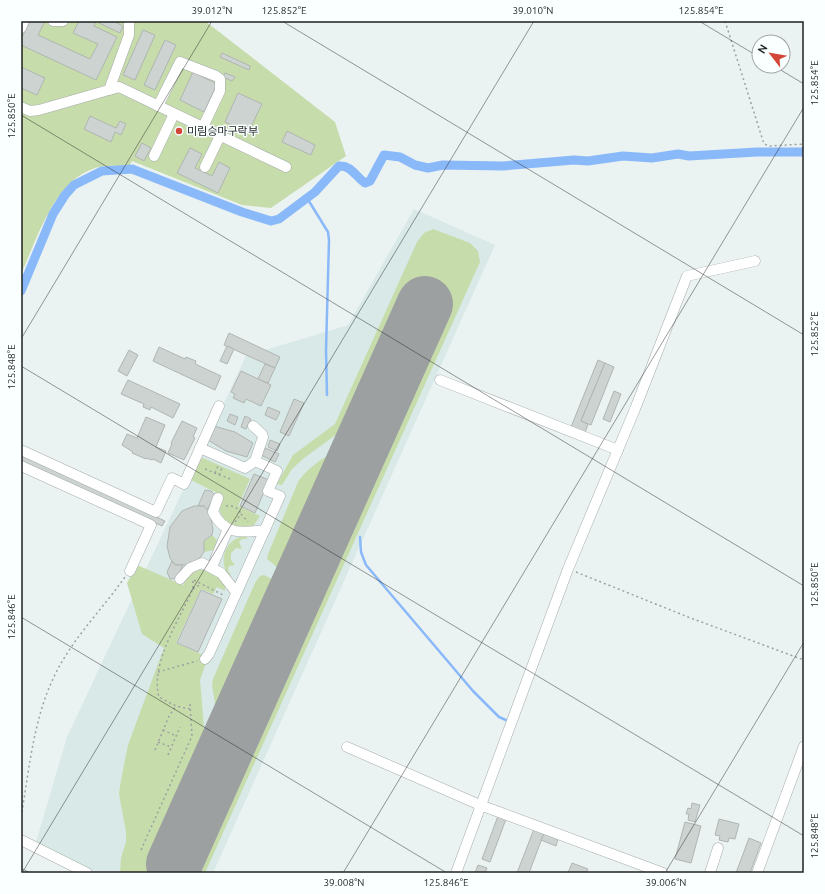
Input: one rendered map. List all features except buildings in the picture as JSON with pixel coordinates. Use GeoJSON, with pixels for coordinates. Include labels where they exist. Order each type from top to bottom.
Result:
{"type":"FeatureCollection","features":[{"type":"Feature","properties":{"kind":"street"},"geometry":{"type":"LineString","coordinates":[[21,28],[24,21]]}},
{"type":"Feature","properties":{"kind":"street"},"geometry":{"type":"LineString","coordinates":[[53,21],[62,21]]}},
{"type":"Feature","properties":{"kind":"street"},"geometry":{"type":"LineString","coordinates":[[109,90],[129,35],[129,21]]}},
{"type":"Feature","properties":{"kind":"street"},"geometry":{"type":"LineString","coordinates":[[158,106],[180,62],[216,76],[220,79],[220,91],[203,127]]}},
{"type":"Feature","properties":{"kind":"street"},"geometry":{"type":"LineString","coordinates":[[21,107],[30,111],[39,110],[119,87],[286,167]]}},
{"type":"Feature","properties":{"kind":"street"},"geometry":{"type":"LineString","coordinates":[[154,156],[174,114]]}},
{"type":"Feature","properties":{"kind":"street"},"geometry":{"type":"LineString","coordinates":[[205,167],[220,136]]}},
{"type":"Feature","properties":{"kind":"street"},"geometry":{"type":"LineString","coordinates":[[456,873],[568,569],[618,450],[687,276],[755,261]]}},
{"type":"Feature","properties":{"kind":"street"},"geometry":{"type":"LineString","coordinates":[[440,380],[618,450]]}},
{"type":"Feature","properties":{"kind":"street"},"geometry":{"type":"LineString","coordinates":[[21,450],[156,512],[172,478],[184,484],[219,406]]}},
{"type":"Feature","properties":{"kind":"street"},"geometry":{"type":"LineString","coordinates":[[200,448],[245,468],[255,462],[263,437],[262,434],[253,426]]}},
{"type":"Feature","properties":{"kind":"street"},"geometry":{"type":"LineString","coordinates":[[205,659],[209,654],[280,496],[268,491],[277,471],[255,462]]}},
{"type":"Feature","properties":{"kind":"street"},"geometry":{"type":"LineString","coordinates":[[21,466],[151,525],[130,571]]}},
{"type":"Feature","properties":{"kind":"street"},"geometry":{"type":"LineString","coordinates":[[218,498],[213,512],[218,521],[228,529],[247,532],[265,530]]}},
{"type":"Feature","properties":{"kind":"street"},"geometry":{"type":"LineString","coordinates":[[212,566],[228,529]]}},
{"type":"Feature","properties":{"kind":"street"},"geometry":{"type":"LineString","coordinates":[[180,579],[188,571],[202,563],[212,566],[221,573],[235,596]]}},
{"type":"Feature","properties":{"kind":"street"},"geometry":{"type":"LineString","coordinates":[[757,873],[804,746]]}},
{"type":"Feature","properties":{"kind":"street"},"geometry":{"type":"LineString","coordinates":[[347,747],[480,805],[663,873]]}},
{"type":"Feature","properties":{"kind":"street"},"geometry":{"type":"LineString","coordinates":[[21,840],[88,873]]}},
{"type":"Feature","properties":{"kind":"street"},"geometry":{"type":"LineString","coordinates":[[710,873],[718,848]]}},
{"type":"Feature","properties":{"kind":"path"},"geometry":{"type":"LineString","coordinates":[[725,21],[764,144],[770,146],[804,144]]}},
{"type":"Feature","properties":{"kind":"path"},"geometry":{"type":"LineString","coordinates":[[205,469],[230,479]]}},
{"type":"Feature","properties":{"kind":"path"},"geometry":{"type":"LineString","coordinates":[[213,512],[227,505],[238,509],[241,514]]}},
{"type":"Feature","properties":{"kind":"path"},"geometry":{"type":"LineString","coordinates":[[568,569],[688,617],[804,660]]}},
{"type":"Feature","properties":{"kind":"path"},"geometry":{"type":"LineString","coordinates":[[21,818],[42,707],[53,678],[69,651],[130,571]]}},
{"type":"Feature","properties":{"kind":"path"},"geometry":{"type":"LineString","coordinates":[[188,571],[194,580],[235,596]]}},
{"type":"Feature","properties":{"kind":"path"},"geometry":{"type":"LineString","coordinates":[[190,709],[176,706],[159,697],[157,691],[158,672],[167,644],[193,589],[194,580]]}},
{"type":"Feature","properties":{"kind":"path"},"geometry":{"type":"LineString","coordinates":[[193,589],[202,584]]}},
{"type":"Feature","properties":{"kind":"path"},"geometry":{"type":"LineString","coordinates":[[158,672],[205,659]]}},
{"type":"Feature","properties":{"kind":"path"},"geometry":{"type":"LineString","coordinates":[[141,850],[192,736],[190,704]]}},
{"type":"Feature","properties":{"kind":"path"},"geometry":{"type":"LineString","coordinates":[[155,750],[163,730],[176,706]]}},
{"type":"Feature","properties":{"kind":"path"},"geometry":{"type":"LineString","coordinates":[[168,755],[180,727]]}},
{"type":"Feature","properties":{"kind":"path"},"geometry":{"type":"LineString","coordinates":[[163,730],[176,736]]}},
{"type":"Feature","properties":{"kind":"path"},"geometry":{"type":"LineString","coordinates":[[158,742],[171,747]]}},
{"type":"Feature","properties":{"kind":"shaded area"},"geometry":{"type":"Polygon","coordinates":[[[414,209],[495,245],[213,873],[97,873],[36,842],[67,737],[246,356],[348,325],[414,209]]]}},
{"type":"Feature","properties":{"kind":"green space","name":"미림승마구락부"},"geometry":{"type":"Polygon","coordinates":[[[21,21],[205,21],[335,122],[346,156],[271,208],[242,205],[132,161],[129,166],[108,166],[95,168],[81,175],[68,185],[58,198],[41,229],[21,274],[21,21]]]}},
{"type":"Feature","properties":{"kind":"green space"},"geometry":{"type":"Polygon","coordinates":[[[433,229],[470,243],[478,251],[480,262],[205,873],[120,873],[121,858],[126,842],[126,832],[119,794],[121,780],[128,745],[164,648],[142,634],[127,583],[137,565],[183,585],[193,573],[198,570],[208,571],[225,583],[225,591],[217,587],[213,594],[201,589],[176,643],[208,657],[200,680],[207,763],[160,861],[183,872],[440,306],[415,295],[359,418],[304,458],[292,469],[282,485],[277,484],[293,455],[335,424],[417,242],[424,233],[433,229]]]}},
{"type":"Feature","properties":{"kind":"green space"},"geometry":{"type":"Polygon","coordinates":[[[338,452],[342,459],[293,566],[288,570],[277,567],[267,559],[268,554],[298,482],[305,473],[316,464],[327,456],[338,452]]]}},
{"type":"Feature","properties":{"kind":"green space"},"geometry":{"type":"Polygon","coordinates":[[[203,458],[250,479],[238,506],[260,516],[252,528],[235,527],[228,523],[218,508],[223,496],[191,480],[199,459],[203,458]]]}},
{"type":"Feature","properties":{"kind":"green space"},"geometry":{"type":"Polygon","coordinates":[[[212,535],[217,540],[214,550],[204,552],[204,541],[212,535]]]}},
{"type":"Feature","properties":{"kind":"green space"},"geometry":{"type":"Polygon","coordinates":[[[247,535],[247,539],[242,539],[239,542],[242,549],[236,548],[231,553],[231,560],[235,565],[229,566],[228,571],[231,575],[229,576],[225,569],[224,563],[226,550],[234,540],[247,535]]]}},
{"type":"Feature","properties":{"kind":"green space"},"geometry":{"type":"Polygon","coordinates":[[[264,575],[282,584],[283,590],[225,720],[223,722],[218,721],[212,685],[213,679],[255,583],[260,576],[264,575]]]}},
{"type":"Feature","properties":{"kind":"waterway"},"geometry":{"type":"LineString","coordinates":[[21,291],[53,214],[65,195],[74,185],[102,171],[132,169],[242,212],[271,221],[279,219],[315,192],[339,166],[347,167],[365,183],[370,181],[384,155],[400,157],[415,165],[428,168],[443,165],[503,166],[574,160],[588,161],[623,156],[652,158],[678,154],[689,156],[757,152],[804,152]]}},
{"type":"Feature","properties":{"kind":"waterway"},"geometry":{"type":"LineString","coordinates":[[307,198],[328,232],[329,240],[326,350],[327,395]]}},
{"type":"Feature","properties":{"kind":"waterway"},"geometry":{"type":"LineString","coordinates":[[360,537],[361,552],[366,565],[473,691],[499,717],[508,721]]}},
{"type":"Feature","properties":{"kind":"runway"},"geometry":{"type":"LineString","coordinates":[[174,864],[425,304]]}},
{"type":"Feature","properties":{"kind":"place","name":"미림승마구락부"},"geometry":{"type":"Point","coordinates":[179,131]}}]}
